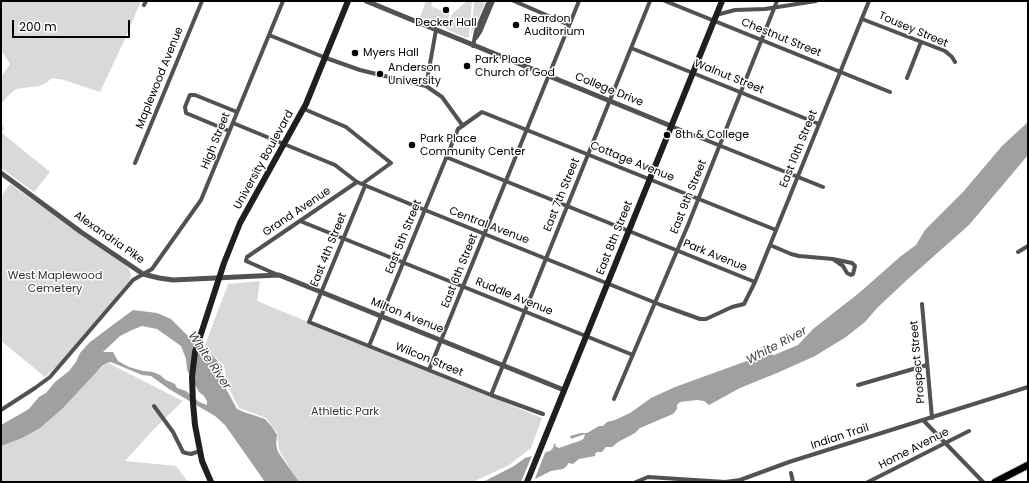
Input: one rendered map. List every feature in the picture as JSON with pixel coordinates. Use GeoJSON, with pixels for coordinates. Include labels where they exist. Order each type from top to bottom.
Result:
{"type":"FeatureCollection","features":[{"type":"Feature","properties":{"kind":"main road","name":"University Boulevard"},"geometry":{"type":"LineString","coordinates":[[211,482],[203,465],[192,403],[192,377],[195,352],[219,277],[240,223],[304,109],[348,1]]}},
{"type":"Feature","properties":{"kind":"main road","name":"East 8th Street"},"geometry":{"type":"LineString","coordinates":[[527,482],[722,1]]}},
{"type":"Feature","properties":{"kind":"main road"},"geometry":{"type":"LineString","coordinates":[[995,482],[1028,465]]}},
{"type":"Feature","properties":{"kind":"street","name":"Maplewood Avenue"},"geometry":{"type":"LineString","coordinates":[[135,163],[202,1]]}},
{"type":"Feature","properties":{"kind":"street","name":"High Street"},"geometry":{"type":"LineString","coordinates":[[1,410],[50,377],[133,280],[152,269],[201,200],[283,1]]}},
{"type":"Feature","properties":{"kind":"street","name":"College Drive"},"geometry":{"type":"LineString","coordinates":[[366,1],[823,188]]}},
{"type":"Feature","properties":{"kind":"street"},"geometry":{"type":"LineString","coordinates":[[476,39],[476,31],[489,1]]}},
{"type":"Feature","properties":{"kind":"street"},"geometry":{"type":"LineString","coordinates":[[473,46],[493,1]]}},
{"type":"Feature","properties":{"kind":"street"},"geometry":{"type":"LineString","coordinates":[[514,1],[569,25]]}},
{"type":"Feature","properties":{"kind":"street","name":"East 6th Street"},"geometry":{"type":"LineString","coordinates":[[429,370],[579,1]]}},
{"type":"Feature","properties":{"kind":"street","name":"East 7th Street"},"geometry":{"type":"LineString","coordinates":[[491,395],[650,1]]}},
{"type":"Feature","properties":{"kind":"street","name":"Chestnut Street"},"geometry":{"type":"LineString","coordinates":[[666,1],[715,18],[762,40],[890,92]]}},
{"type":"Feature","properties":{"kind":"street","name":"East 9th Street"},"geometry":{"type":"LineString","coordinates":[[614,399],[677,250],[777,1]]}},
{"type":"Feature","properties":{"kind":"street"},"geometry":{"type":"LineString","coordinates":[[715,18],[735,10],[774,8],[816,1]]}},
{"type":"Feature","properties":{"kind":"street","name":"East 10th Street"},"geometry":{"type":"LineString","coordinates":[[744,304],[755,282],[869,1]]}},
{"type":"Feature","properties":{"kind":"street","name":"Tousey Street"},"geometry":{"type":"LineString","coordinates":[[862,20],[945,51],[955,62]]}},
{"type":"Feature","properties":{"kind":"street"},"geometry":{"type":"LineString","coordinates":[[426,86],[436,30]]}},
{"type":"Feature","properties":{"kind":"street"},"geometry":{"type":"LineString","coordinates":[[269,35],[360,70],[426,86],[442,97],[463,126]]}},
{"type":"Feature","properties":{"kind":"street"},"geometry":{"type":"LineString","coordinates":[[907,78],[921,42]]}},
{"type":"Feature","properties":{"kind":"street","name":"Walnut Street"},"geometry":{"type":"LineString","coordinates":[[631,48],[819,124]]}},
{"type":"Feature","properties":{"kind":"street"},"geometry":{"type":"LineString","coordinates":[[230,131],[186,113],[185,107],[190,95],[195,95],[237,112]]}},
{"type":"Feature","properties":{"kind":"street","name":"Grand Avenue"},"geometry":{"type":"LineString","coordinates":[[247,257],[391,163],[346,127],[304,109]]}},
{"type":"Feature","properties":{"kind":"street","name":"Cottage Avenue"},"geometry":{"type":"LineString","coordinates":[[482,112],[776,230]]}},
{"type":"Feature","properties":{"kind":"street","name":"East 5th Street"},"geometry":{"type":"LineString","coordinates":[[369,346],[455,136],[458,130],[482,112]]}},
{"type":"Feature","properties":{"kind":"street","name":"Central Avenue"},"geometry":{"type":"LineString","coordinates":[[233,123],[335,165],[361,184],[655,302],[704,320],[732,307],[744,304]]}},
{"type":"Feature","properties":{"kind":"street","name":"Park Avenue"},"geometry":{"type":"LineString","coordinates":[[446,157],[755,282]]}},
{"type":"Feature","properties":{"kind":"street","name":"Alexandria Pike"},"geometry":{"type":"LineString","coordinates":[[1,173],[81,232],[143,274],[173,280],[279,275]]}},
{"type":"Feature","properties":{"kind":"street","name":"East 4th Street"},"geometry":{"type":"LineString","coordinates":[[309,322],[343,238],[361,184]]}},
{"type":"Feature","properties":{"kind":"street","name":"Ruddle Avenue"},"geometry":{"type":"LineString","coordinates":[[300,221],[633,355]]}},
{"type":"Feature","properties":{"kind":"street"},"geometry":{"type":"LineString","coordinates":[[770,245],[798,256],[833,258],[852,263],[855,266],[853,274],[851,275],[847,273],[843,266],[833,258]]}},
{"type":"Feature","properties":{"kind":"street"},"geometry":{"type":"LineString","coordinates":[[1018,252],[1028,246]]}},
{"type":"Feature","properties":{"kind":"street","name":"Milton Avenue"},"geometry":{"type":"LineString","coordinates":[[247,257],[246,261],[279,275],[564,390]]}},
{"type":"Feature","properties":{"kind":"street","name":"Prospect Street"},"geometry":{"type":"LineString","coordinates":[[922,304],[932,418]]}},
{"type":"Feature","properties":{"kind":"street","name":"Wilcon Street"},"geometry":{"type":"LineString","coordinates":[[309,322],[491,395],[543,414]]}},
{"type":"Feature","properties":{"kind":"street"},"geometry":{"type":"LineString","coordinates":[[858,385],[927,365]]}},
{"type":"Feature","properties":{"kind":"street","name":"Indian Trail"},"geometry":{"type":"LineString","coordinates":[[636,482],[648,478],[733,482],[754,476],[789,462],[924,421],[1028,387]]}},
{"type":"Feature","properties":{"kind":"street"},"geometry":{"type":"LineString","coordinates":[[154,406],[173,432],[183,452],[191,454],[200,451]]}},
{"type":"Feature","properties":{"kind":"street"},"geometry":{"type":"LineString","coordinates":[[924,421],[983,482]]}},
{"type":"Feature","properties":{"kind":"street","name":"Home Avenue"},"geometry":{"type":"LineString","coordinates":[[868,482],[968,431]]}},
{"type":"Feature","properties":{"kind":"street"},"geometry":{"type":"LineString","coordinates":[[791,473],[793,482]]}},
{"type":"Feature","properties":{"kind":"street"},"geometry":{"type":"LineString","coordinates":[[754,476],[754,482]]}},
{"type":"Feature","properties":{"kind":"green space"},"geometry":{"type":"Polygon","coordinates":[[[1,1],[141,1],[100,92],[64,80],[52,78],[39,86],[16,89],[1,104],[1,77],[10,64],[1,50],[1,1]]]}},
{"type":"Feature","properties":{"kind":"green space"},"geometry":{"type":"Polygon","coordinates":[[[426,1],[433,1],[431,6],[450,14],[444,28],[420,19],[426,1]]]}},
{"type":"Feature","properties":{"kind":"green space"},"geometry":{"type":"Polygon","coordinates":[[[467,1],[472,1],[469,37],[467,38],[446,29],[452,14],[467,1]]]}},
{"type":"Feature","properties":{"kind":"green space"},"geometry":{"type":"Polygon","coordinates":[[[474,2],[485,3],[471,35],[474,2]]]}},
{"type":"Feature","properties":{"kind":"green space"},"geometry":{"type":"Polygon","coordinates":[[[1,122],[4,128],[2,133],[50,172],[34,192],[1,168],[1,122]]]}},
{"type":"Feature","properties":{"kind":"green space","name":"West Maplewood Cemetery"},"geometry":{"type":"Polygon","coordinates":[[[10,184],[124,264],[129,269],[131,275],[130,280],[60,363],[45,377],[1,341],[1,196],[10,184]]]}},
{"type":"Feature","properties":{"kind":"green space","name":"Athletic Park"},"geometry":{"type":"Polygon","coordinates":[[[260,281],[257,301],[542,418],[531,448],[509,465],[473,482],[300,482],[296,479],[279,450],[277,433],[266,418],[239,408],[227,385],[224,365],[204,348],[228,284],[260,281]]]}},
{"type":"Feature","properties":{"kind":"green space"},"geometry":{"type":"Polygon","coordinates":[[[108,363],[183,401],[154,429],[125,461],[176,466],[188,482],[1,482],[1,439],[108,363]]]}},
{"type":"Feature","properties":{"kind":"water"},"geometry":{"type":"Polygon","coordinates":[[[1028,122],[1028,155],[969,225],[908,279],[877,308],[865,322],[846,337],[815,356],[740,388],[709,405],[704,401],[697,400],[680,402],[673,414],[640,428],[635,433],[612,447],[606,447],[602,452],[597,452],[595,456],[579,459],[573,464],[568,463],[563,469],[551,471],[529,482],[483,482],[514,466],[525,458],[550,451],[554,444],[556,444],[555,446],[559,448],[582,440],[585,434],[571,439],[570,436],[587,433],[599,426],[603,426],[607,422],[630,413],[651,398],[675,387],[766,354],[774,355],[798,345],[813,329],[916,245],[925,230],[963,192],[1002,146],[1028,122]]]}},
{"type":"Feature","properties":{"kind":"water","name":"White River"},"geometry":{"type":"Polygon","coordinates":[[[133,310],[157,313],[171,319],[189,337],[193,338],[213,356],[222,366],[225,387],[237,409],[265,419],[272,427],[277,435],[276,444],[278,452],[299,482],[265,482],[225,425],[215,416],[169,389],[151,376],[142,375],[111,362],[102,366],[63,408],[40,428],[22,438],[1,446],[1,425],[29,409],[39,397],[46,393],[55,382],[69,371],[76,362],[80,353],[90,342],[133,310]],[[142,326],[132,330],[120,336],[103,352],[113,352],[118,361],[129,367],[160,375],[166,380],[175,384],[177,388],[186,391],[199,402],[207,405],[207,401],[199,392],[187,370],[186,359],[181,346],[157,329],[142,326]]]}},
{"type":"Feature","properties":{"kind":"pier"},"geometry":{"type":"Polygon","coordinates":[[[547,448],[534,481],[521,482],[533,453],[547,448]]]}},
{"type":"Feature","properties":{"kind":"place","name":"Decker Hall"},"geometry":{"type":"Point","coordinates":[446,10]}},
{"type":"Feature","properties":{"kind":"place","name":"Reardon Auditorium"},"geometry":{"type":"Point","coordinates":[516,25]}},
{"type":"Feature","properties":{"kind":"place","name":"Myers Hall"},"geometry":{"type":"Point","coordinates":[355,53]}},
{"type":"Feature","properties":{"kind":"place","name":"Park Place Church of God"},"geometry":{"type":"Point","coordinates":[467,66]}},
{"type":"Feature","properties":{"kind":"place","name":"Anderson University"},"geometry":{"type":"Point","coordinates":[380,74]}},
{"type":"Feature","properties":{"kind":"place","name":"8th & College"},"geometry":{"type":"Point","coordinates":[667,135]}},
{"type":"Feature","properties":{"kind":"place","name":"Park Place Community Center"},"geometry":{"type":"Point","coordinates":[412,145]}}]}
